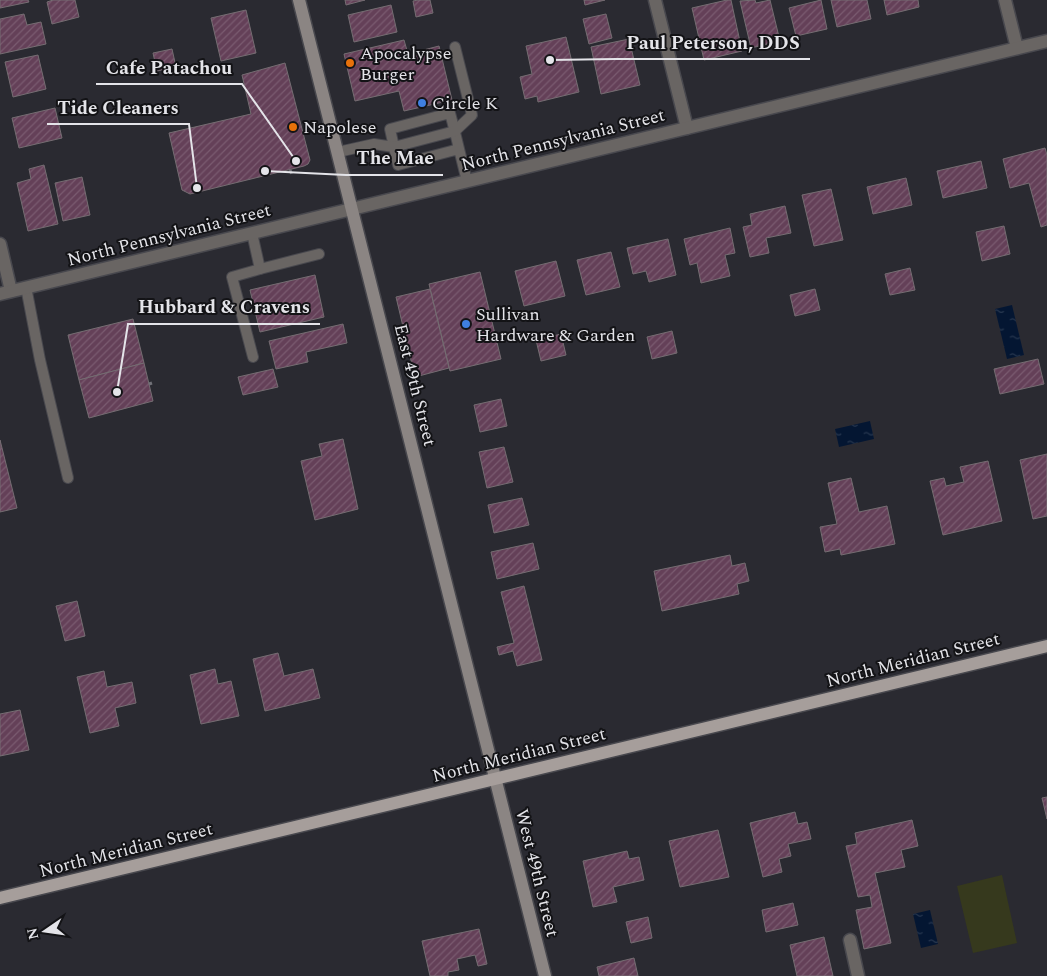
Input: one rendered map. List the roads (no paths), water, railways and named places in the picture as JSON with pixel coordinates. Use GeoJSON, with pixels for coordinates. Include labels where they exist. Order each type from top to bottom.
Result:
{"type":"FeatureCollection","features":[{"type":"Feature","properties":{"kind":"main road","name":"North Meridian Street"},"geometry":{"type":"LineString","coordinates":[[0,898],[1047,646]]}},
{"type":"Feature","properties":{"kind":"street","name":"East 49th Street"},"geometry":{"type":"LineString","coordinates":[[299,0],[496,779]]}},
{"type":"Feature","properties":{"kind":"street"},"geometry":{"type":"LineString","coordinates":[[656,0],[687,128]]}},
{"type":"Feature","properties":{"kind":"street"},"geometry":{"type":"LineString","coordinates":[[1005,0],[1017,48]]}},
{"type":"Feature","properties":{"kind":"street","name":"North Pennsylvania Street"},"geometry":{"type":"LineString","coordinates":[[6,292],[1047,41]]}},
{"type":"Feature","properties":{"kind":"street"},"geometry":{"type":"LineString","coordinates":[[0,244],[6,292]]}},
{"type":"Feature","properties":{"kind":"street","name":"West 49th Street"},"geometry":{"type":"LineString","coordinates":[[496,779],[545,976]]}},
{"type":"Feature","properties":{"kind":"street"},"geometry":{"type":"LineString","coordinates":[[850,940],[858,976]]}},
{"type":"Feature","properties":{"kind":"lane"},"geometry":{"type":"LineString","coordinates":[[338,152],[374,144],[394,147],[455,131],[472,115],[455,47]]}},
{"type":"Feature","properties":{"kind":"lane"},"geometry":{"type":"LineString","coordinates":[[459,149],[398,165],[390,129],[450,113],[455,131],[467,181]]}},
{"type":"Feature","properties":{"kind":"lane"},"geometry":{"type":"LineString","coordinates":[[252,233],[260,269]]}},
{"type":"Feature","properties":{"kind":"lane"},"geometry":{"type":"LineString","coordinates":[[253,357],[232,277],[319,254]]}},
{"type":"Feature","properties":{"kind":"lane"},"geometry":{"type":"LineString","coordinates":[[26,287],[40,360],[68,478]]}},
{"type":"Feature","properties":{"kind":"water"},"geometry":{"type":"Polygon","coordinates":[[[1012,305],[1024,355],[1007,359],[995,309],[1012,305]]]}},
{"type":"Feature","properties":{"kind":"water"},"geometry":{"type":"Polygon","coordinates":[[[870,421],[874,439],[839,447],[835,429],[870,421]]]}},
{"type":"Feature","properties":{"kind":"water"},"geometry":{"type":"Polygon","coordinates":[[[930,910],[938,944],[921,948],[913,914],[930,910]]]}},
{"type":"Feature","properties":{"kind":"place","name":"Paul Peterson, DDS"},"geometry":{"type":"Point","coordinates":[550,60]}},
{"type":"Feature","properties":{"kind":"place","name":"Apocalypse Burger"},"geometry":{"type":"Point","coordinates":[350,63]}},
{"type":"Feature","properties":{"kind":"place","name":"Circle K"},"geometry":{"type":"Point","coordinates":[422,103]}},
{"type":"Feature","properties":{"kind":"place","name":"Napolese"},"geometry":{"type":"Point","coordinates":[293,127]}},
{"type":"Feature","properties":{"kind":"place","name":"Cafe Patachou"},"geometry":{"type":"Point","coordinates":[296,161]}},
{"type":"Feature","properties":{"kind":"place","name":"The Mae"},"geometry":{"type":"Point","coordinates":[265,171]}},
{"type":"Feature","properties":{"kind":"place","name":"Tide Cleaners"},"geometry":{"type":"Point","coordinates":[197,188]}},
{"type":"Feature","properties":{"kind":"place","name":"Sullivan Hardware & Garden"},"geometry":{"type":"Point","coordinates":[466,324]}},
{"type":"Feature","properties":{"kind":"place","name":"Hubbard & Cravens"},"geometry":{"type":"Point","coordinates":[117,392]}}]}
